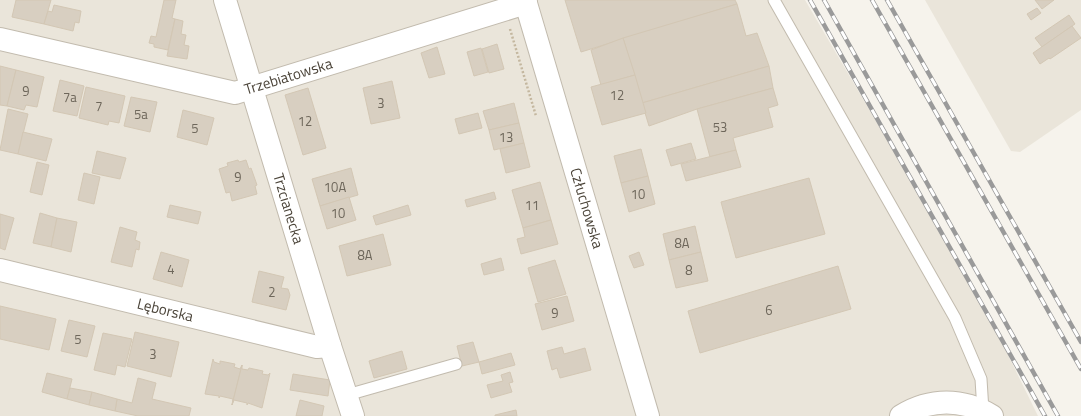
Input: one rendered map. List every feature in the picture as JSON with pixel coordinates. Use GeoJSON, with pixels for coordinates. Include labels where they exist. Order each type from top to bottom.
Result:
{"type":"FeatureCollection","features":[{"type":"Feature","properties":{"kind":"street","name":"Trzcianecka"},"geometry":{"type":"LineString","coordinates":[[225,0],[330,346],[354,416]]}},
{"type":"Feature","properties":{"kind":"street","name":"Trzebiatowska"},"geometry":{"type":"LineString","coordinates":[[0,38],[235,93],[525,2]]}},
{"type":"Feature","properties":{"kind":"street","name":"Człuchowska"},"geometry":{"type":"LineString","coordinates":[[525,2],[648,416]]}},
{"type":"Feature","properties":{"kind":"street","name":"Lęborska"},"geometry":{"type":"LineString","coordinates":[[0,270],[317,347],[330,346]]}},
{"type":"Feature","properties":{"kind":"street"},"geometry":{"type":"LineString","coordinates":[[901,416],[932,403],[944,402],[957,403],[988,413]]}},
{"type":"Feature","properties":{"kind":"lane"},"geometry":{"type":"LineString","coordinates":[[774,0],[955,318],[981,379],[988,413]]}},
{"type":"Feature","properties":{"kind":"lane"},"geometry":{"type":"LineString","coordinates":[[347,395],[456,364]]}},
{"type":"Feature","properties":{"kind":"shaded area"},"geometry":{"type":"Polygon","coordinates":[[[0,0],[805,0],[982,302],[1038,416],[0,416],[0,0]]]}},
{"type":"Feature","properties":{"kind":"shaded area"},"geometry":{"type":"Polygon","coordinates":[[[925,0],[1081,0],[1081,110],[1020,152],[1011,151],[925,0]]]}},
{"type":"Feature","properties":{"kind":"building"},"geometry":{"type":"Polygon","coordinates":[[[16,0],[51,0],[44,24],[12,17],[16,0]]]}},
{"type":"Feature","properties":{"kind":"building"},"geometry":{"type":"Polygon","coordinates":[[[164,0],[176,0],[172,18],[175,19],[168,50],[154,47],[154,44],[149,43],[151,36],[156,37],[164,0]]]}},
{"type":"Feature","properties":{"kind":"building"},"geometry":{"type":"Polygon","coordinates":[[[565,0],[735,0],[737,4],[581,52],[565,0]]]}},
{"type":"Feature","properties":{"kind":"building"},"geometry":{"type":"Polygon","coordinates":[[[1035,0],[1054,0],[1042,9],[1035,0]]]}},
{"type":"Feature","properties":{"kind":"building"},"geometry":{"type":"Polygon","coordinates":[[[737,4],[746,36],[757,33],[769,66],[642,103],[623,38],[737,4]]]}},
{"type":"Feature","properties":{"kind":"building"},"geometry":{"type":"Polygon","coordinates":[[[54,5],[81,11],[79,23],[75,22],[73,31],[44,24],[48,11],[52,12],[54,5]]]}},
{"type":"Feature","properties":{"kind":"building"},"geometry":{"type":"Polygon","coordinates":[[[1037,8],[1041,13],[1031,20],[1027,14],[1037,8]]]}},
{"type":"Feature","properties":{"kind":"building"},"geometry":{"type":"Polygon","coordinates":[[[1069,15],[1075,24],[1042,47],[1035,38],[1069,15]]]}},
{"type":"Feature","properties":{"kind":"building"},"geometry":{"type":"Polygon","coordinates":[[[175,19],[183,21],[181,34],[186,35],[184,45],[189,46],[187,59],[167,56],[175,19]]]}},
{"type":"Feature","properties":{"kind":"building"},"geometry":{"type":"Polygon","coordinates":[[[1072,26],[1081,38],[1040,64],[1033,53],[1072,26]]]}},
{"type":"Feature","properties":{"kind":"building"},"geometry":{"type":"Polygon","coordinates":[[[623,38],[635,75],[601,85],[591,50],[623,38]]]}},
{"type":"Feature","properties":{"kind":"building"},"geometry":{"type":"Polygon","coordinates":[[[497,44],[504,69],[489,73],[482,49],[497,44]]]}},
{"type":"Feature","properties":{"kind":"building"},"geometry":{"type":"Polygon","coordinates":[[[437,47],[445,74],[429,78],[421,53],[437,47]]]}},
{"type":"Feature","properties":{"kind":"building"},"geometry":{"type":"Polygon","coordinates":[[[481,48],[488,72],[474,76],[467,52],[481,48]]]}},
{"type":"Feature","properties":{"kind":"building"},"geometry":{"type":"Polygon","coordinates":[[[0,66],[16,70],[7,106],[0,105],[0,66]]]}},
{"type":"Feature","properties":{"kind":"building"},"geometry":{"type":"Polygon","coordinates":[[[769,66],[773,88],[697,109],[649,126],[642,103],[769,66]]]}},
{"type":"Feature","properties":{"kind":"building"},"geometry":{"type":"Polygon","coordinates":[[[16,70],[44,77],[37,107],[26,105],[24,110],[7,106],[16,70]]]}},
{"type":"Feature","properties":{"kind":"building"},"geometry":{"type":"Polygon","coordinates":[[[635,75],[646,113],[602,125],[591,87],[635,75]]]}},
{"type":"Feature","properties":{"kind":"building"},"geometry":{"type":"Polygon","coordinates":[[[60,80],[84,86],[77,116],[53,111],[60,80]]]}},
{"type":"Feature","properties":{"kind":"building"},"geometry":{"type":"Polygon","coordinates":[[[392,81],[400,118],[371,124],[363,88],[392,81]]]}},
{"type":"Feature","properties":{"kind":"building"},"geometry":{"type":"Polygon","coordinates":[[[86,87],[125,96],[119,123],[109,121],[108,125],[79,118],[86,87]]]}},
{"type":"Feature","properties":{"kind":"building"},"geometry":{"type":"Polygon","coordinates":[[[308,88],[326,148],[303,155],[285,95],[308,88]]]}},
{"type":"Feature","properties":{"kind":"building"},"geometry":{"type":"Polygon","coordinates":[[[773,88],[778,105],[768,108],[773,127],[733,138],[736,150],[710,157],[697,109],[773,88]]]}},
{"type":"Feature","properties":{"kind":"building"},"geometry":{"type":"Polygon","coordinates":[[[131,97],[157,102],[150,132],[124,126],[131,97]]]}},
{"type":"Feature","properties":{"kind":"building"},"geometry":{"type":"Polygon","coordinates":[[[514,103],[519,123],[489,130],[483,111],[514,103]]]}},
{"type":"Feature","properties":{"kind":"building"},"geometry":{"type":"Polygon","coordinates":[[[8,109],[28,114],[18,154],[0,150],[8,109]]]}},
{"type":"Feature","properties":{"kind":"building"},"geometry":{"type":"Polygon","coordinates":[[[183,110],[214,118],[207,145],[177,137],[183,110]]]}},
{"type":"Feature","properties":{"kind":"building"},"geometry":{"type":"Polygon","coordinates":[[[478,113],[482,128],[459,134],[455,119],[478,113]]]}},
{"type":"Feature","properties":{"kind":"building"},"geometry":{"type":"Polygon","coordinates":[[[519,123],[524,143],[494,150],[489,130],[519,123]]]}},
{"type":"Feature","properties":{"kind":"building"},"geometry":{"type":"Polygon","coordinates":[[[23,132],[52,139],[46,161],[18,154],[23,132]]]}},
{"type":"Feature","properties":{"kind":"building"},"geometry":{"type":"Polygon","coordinates":[[[524,143],[530,167],[506,173],[500,149],[524,143]]]}},
{"type":"Feature","properties":{"kind":"building"},"geometry":{"type":"Polygon","coordinates":[[[691,143],[696,159],[671,166],[666,150],[691,143]]]}},
{"type":"Feature","properties":{"kind":"building"},"geometry":{"type":"Polygon","coordinates":[[[641,149],[648,176],[621,183],[614,156],[641,149]]]}},
{"type":"Feature","properties":{"kind":"building"},"geometry":{"type":"Polygon","coordinates":[[[736,150],[741,167],[686,181],[681,164],[736,150]]]}},
{"type":"Feature","properties":{"kind":"building"},"geometry":{"type":"Polygon","coordinates":[[[97,151],[126,158],[120,179],[92,173],[97,151]]]}},
{"type":"Feature","properties":{"kind":"building"},"geometry":{"type":"Polygon","coordinates":[[[238,160],[239,162],[246,160],[249,169],[251,168],[257,185],[255,186],[257,194],[232,201],[230,192],[226,193],[219,169],[228,166],[227,163],[238,160]]]}},
{"type":"Feature","properties":{"kind":"building"},"geometry":{"type":"Polygon","coordinates":[[[37,162],[49,165],[42,195],[30,192],[37,162]]]}},
{"type":"Feature","properties":{"kind":"building"},"geometry":{"type":"Polygon","coordinates":[[[351,168],[358,195],[320,206],[312,179],[351,168]]]}},
{"type":"Feature","properties":{"kind":"building"},"geometry":{"type":"Polygon","coordinates":[[[84,173],[100,177],[94,204],[78,200],[84,173]]]}},
{"type":"Feature","properties":{"kind":"building"},"geometry":{"type":"Polygon","coordinates":[[[648,176],[655,204],[629,212],[621,183],[648,176]]]}},
{"type":"Feature","properties":{"kind":"building"},"geometry":{"type":"Polygon","coordinates":[[[809,178],[825,234],[736,258],[721,202],[809,178]]]}},
{"type":"Feature","properties":{"kind":"building"},"geometry":{"type":"Polygon","coordinates":[[[540,182],[551,220],[523,228],[512,190],[540,182]]]}},
{"type":"Feature","properties":{"kind":"building"},"geometry":{"type":"Polygon","coordinates":[[[494,192],[496,199],[467,207],[465,200],[494,192]]]}},
{"type":"Feature","properties":{"kind":"building"},"geometry":{"type":"Polygon","coordinates":[[[349,197],[356,220],[327,229],[320,206],[349,197]]]}},
{"type":"Feature","properties":{"kind":"building"},"geometry":{"type":"Polygon","coordinates":[[[170,205],[201,212],[198,224],[167,217],[170,205]]]}},
{"type":"Feature","properties":{"kind":"building"},"geometry":{"type":"Polygon","coordinates":[[[408,205],[411,215],[376,225],[373,216],[408,205]]]}},
{"type":"Feature","properties":{"kind":"building"},"geometry":{"type":"Polygon","coordinates":[[[40,213],[57,218],[51,247],[33,243],[40,213]]]}},
{"type":"Feature","properties":{"kind":"building"},"geometry":{"type":"Polygon","coordinates":[[[0,214],[14,218],[5,250],[0,248],[0,214]]]}},
{"type":"Feature","properties":{"kind":"building"},"geometry":{"type":"Polygon","coordinates":[[[57,218],[77,222],[71,252],[51,247],[57,218]]]}},
{"type":"Feature","properties":{"kind":"building"},"geometry":{"type":"Polygon","coordinates":[[[551,220],[558,244],[521,254],[517,239],[525,237],[523,228],[551,220]]]}},
{"type":"Feature","properties":{"kind":"building"},"geometry":{"type":"Polygon","coordinates":[[[695,226],[701,252],[669,260],[663,234],[695,226]]]}},
{"type":"Feature","properties":{"kind":"building"},"geometry":{"type":"Polygon","coordinates":[[[120,227],[137,232],[135,240],[140,242],[139,250],[136,249],[132,267],[111,262],[120,227]]]}},
{"type":"Feature","properties":{"kind":"building"},"geometry":{"type":"Polygon","coordinates":[[[383,234],[391,265],[347,276],[339,246],[383,234]]]}},
{"type":"Feature","properties":{"kind":"building"},"geometry":{"type":"Polygon","coordinates":[[[161,252],[189,260],[182,287],[153,279],[161,252]]]}},
{"type":"Feature","properties":{"kind":"building"},"geometry":{"type":"Polygon","coordinates":[[[639,252],[644,265],[634,268],[629,256],[639,252]]]}},
{"type":"Feature","properties":{"kind":"building"},"geometry":{"type":"Polygon","coordinates":[[[701,252],[708,281],[676,288],[669,260],[701,252]]]}},
{"type":"Feature","properties":{"kind":"building"},"geometry":{"type":"Polygon","coordinates":[[[501,258],[504,270],[484,275],[481,264],[501,258]]]}},
{"type":"Feature","properties":{"kind":"building"},"geometry":{"type":"Polygon","coordinates":[[[555,260],[566,294],[538,302],[528,268],[555,260]]]}},
{"type":"Feature","properties":{"kind":"building"},"geometry":{"type":"Polygon","coordinates":[[[838,266],[851,309],[700,353],[688,311],[838,266]]]}},
{"type":"Feature","properties":{"kind":"building"},"geometry":{"type":"Polygon","coordinates":[[[259,271],[284,277],[281,288],[288,289],[290,295],[286,310],[252,302],[259,271]]]}},
{"type":"Feature","properties":{"kind":"building"},"geometry":{"type":"Polygon","coordinates":[[[567,296],[574,321],[542,330],[535,304],[567,296]]]}},
{"type":"Feature","properties":{"kind":"building"},"geometry":{"type":"Polygon","coordinates":[[[0,306],[56,319],[49,350],[0,339],[0,306]]]}},
{"type":"Feature","properties":{"kind":"building"},"geometry":{"type":"Polygon","coordinates":[[[69,320],[95,326],[87,357],[61,351],[69,320]]]}},
{"type":"Feature","properties":{"kind":"building"},"geometry":{"type":"Polygon","coordinates":[[[135,332],[179,342],[171,377],[127,366],[135,332]]]}},
{"type":"Feature","properties":{"kind":"building"},"geometry":{"type":"Polygon","coordinates":[[[103,333],[132,339],[125,367],[117,365],[115,375],[94,370],[103,333]]]}},
{"type":"Feature","properties":{"kind":"building"},"geometry":{"type":"Polygon","coordinates":[[[473,342],[479,362],[462,366],[457,346],[473,342]]]}},
{"type":"Feature","properties":{"kind":"building"},"geometry":{"type":"Polygon","coordinates":[[[562,347],[564,354],[585,348],[591,370],[560,378],[557,368],[552,370],[547,351],[562,347]]]}},
{"type":"Feature","properties":{"kind":"building"},"geometry":{"type":"Polygon","coordinates":[[[402,351],[407,369],[374,378],[369,361],[402,351]]]}},
{"type":"Feature","properties":{"kind":"building"},"geometry":{"type":"Polygon","coordinates":[[[511,353],[515,365],[482,374],[479,362],[511,353]]]}},
{"type":"Feature","properties":{"kind":"building"},"geometry":{"type":"Polygon","coordinates":[[[213,359],[214,362],[220,364],[220,361],[235,364],[234,367],[240,369],[242,365],[232,405],[233,399],[220,396],[219,398],[219,396],[205,394],[213,359]]]}},
{"type":"Feature","properties":{"kind":"building"},"geometry":{"type":"Polygon","coordinates":[[[242,365],[242,369],[248,370],[249,368],[263,371],[262,374],[268,375],[270,373],[262,408],[248,403],[247,405],[247,403],[234,400],[232,405],[242,365]]]}},
{"type":"Feature","properties":{"kind":"building"},"geometry":{"type":"Polygon","coordinates":[[[510,372],[513,382],[509,383],[512,392],[491,398],[487,385],[503,381],[501,375],[510,372]]]}},
{"type":"Feature","properties":{"kind":"building"},"geometry":{"type":"Polygon","coordinates":[[[47,373],[72,379],[67,399],[42,392],[47,373]]]}},
{"type":"Feature","properties":{"kind":"building"},"geometry":{"type":"Polygon","coordinates":[[[293,374],[330,380],[328,396],[290,390],[293,374]]]}},
{"type":"Feature","properties":{"kind":"building"},"geometry":{"type":"Polygon","coordinates":[[[138,378],[156,383],[152,399],[191,408],[189,416],[138,416],[115,411],[117,399],[132,403],[138,378]]]}},
{"type":"Feature","properties":{"kind":"building"},"geometry":{"type":"Polygon","coordinates":[[[70,388],[92,392],[89,405],[67,399],[70,388]]]}},
{"type":"Feature","properties":{"kind":"building"},"geometry":{"type":"Polygon","coordinates":[[[92,392],[117,399],[115,411],[89,405],[92,392]]]}},
{"type":"Feature","properties":{"kind":"building"},"geometry":{"type":"Polygon","coordinates":[[[300,400],[324,406],[322,416],[296,416],[300,400]]]}},
{"type":"Feature","properties":{"kind":"building"},"geometry":{"type":"Polygon","coordinates":[[[516,410],[517,416],[495,416],[495,415],[516,410]]]}},
{"type":"Feature","properties":{"kind":"railway"},"geometry":{"type":"LineString","coordinates":[[810,0],[1045,416]]}},
{"type":"Feature","properties":{"kind":"railway"},"geometry":{"type":"LineString","coordinates":[[824,0],[1058,416]]}},
{"type":"Feature","properties":{"kind":"railway"},"geometry":{"type":"LineString","coordinates":[[872,0],[1081,369]]}},
{"type":"Feature","properties":{"kind":"railway"},"geometry":{"type":"LineString","coordinates":[[887,0],[1081,342]]}}]}
